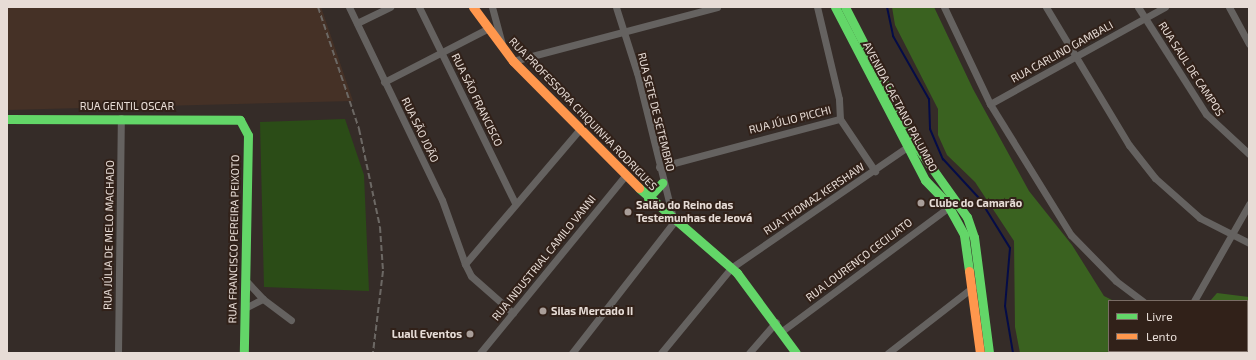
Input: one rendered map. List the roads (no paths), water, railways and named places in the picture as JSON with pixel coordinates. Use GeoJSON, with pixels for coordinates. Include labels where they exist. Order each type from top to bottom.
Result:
{"type":"FeatureCollection","features":[{"type":"Feature","properties":{"kind":"main road","name":"RUA PROFESSORA CHIQUINHA RODRIGUES"},"geometry":{"type":"LineString","coordinates":[[473,7],[504,52],[579,130],[674,222],[731,268],[776,322],[796,353]]}},
{"type":"Feature","properties":{"kind":"main road","name":"AVENIDA CAETANO PALUMBO"},"geometry":{"type":"LineString","coordinates":[[835,7],[925,180],[949,207],[964,235],[973,287],[980,353]]}},
{"type":"Feature","properties":{"kind":"main road","name":"AVENIDA CAETANO PALUMBO"},"geometry":{"type":"LineString","coordinates":[[845,7],[917,147],[967,217],[974,237],[989,353]]}},
{"type":"Feature","properties":{"kind":"main road","name":"RUA GENTIL OSCAR"},"geometry":{"type":"LineString","coordinates":[[7,119],[227,117],[245,125]]}},
{"type":"Feature","properties":{"kind":"main road","name":"RUA FRANCISCO PEREIRA PEIXOTO"},"geometry":{"type":"LineString","coordinates":[[244,353],[248,135],[245,125]]}},
{"type":"Feature","properties":{"kind":"main road"},"geometry":{"type":"LineString","coordinates":[[648,198],[662,183]]}},
{"type":"Feature","properties":{"kind":"street","name":"RUA SÃO JOÃO"},"geometry":{"type":"LineString","coordinates":[[349,7],[442,200],[465,264],[471,276],[513,313]]}},
{"type":"Feature","properties":{"kind":"street"},"geometry":{"type":"LineString","coordinates":[[357,23],[390,7]]}},
{"type":"Feature","properties":{"kind":"street","name":"RUA SÃO FRANCISCO"},"geometry":{"type":"LineString","coordinates":[[419,7],[515,203]]}},
{"type":"Feature","properties":{"kind":"street"},"geometry":{"type":"LineString","coordinates":[[492,7],[504,52]]}},
{"type":"Feature","properties":{"kind":"street","name":"RUA SETE DE SETEMBRO"},"geometry":{"type":"LineString","coordinates":[[616,7],[637,73],[662,183],[674,222]]}},
{"type":"Feature","properties":{"kind":"street"},"geometry":{"type":"LineString","coordinates":[[513,61],[715,7]]}},
{"type":"Feature","properties":{"kind":"street","name":"RUA JÚLIO PICCHI"},"geometry":{"type":"LineString","coordinates":[[659,167],[840,119],[839,99],[817,7]]}},
{"type":"Feature","properties":{"kind":"street"},"geometry":{"type":"LineString","coordinates":[[944,7],[990,104],[1071,235],[1116,281],[1142,300]]}},
{"type":"Feature","properties":{"kind":"street"},"geometry":{"type":"LineString","coordinates":[[1046,7],[1075,59],[1129,145],[1155,178],[1200,218],[1249,243]]}},
{"type":"Feature","properties":{"kind":"street","name":"RUA SAUL DE CAMPOS"},"geometry":{"type":"LineString","coordinates":[[1138,7],[1206,114],[1249,154]]}},
{"type":"Feature","properties":{"kind":"street","name":"RUA CARLINO GAMBALI"},"geometry":{"type":"LineString","coordinates":[[990,104],[1075,59],[1164,7]]}},
{"type":"Feature","properties":{"kind":"street"},"geometry":{"type":"LineString","coordinates":[[1228,7],[1249,44]]}},
{"type":"Feature","properties":{"kind":"street"},"geometry":{"type":"LineString","coordinates":[[384,82],[487,29]]}},
{"type":"Feature","properties":{"kind":"street","name":"RUA JÚLIA DE MELO MACHADO"},"geometry":{"type":"LineString","coordinates":[[118,353],[121,118]]}},
{"type":"Feature","properties":{"kind":"street"},"geometry":{"type":"LineString","coordinates":[[840,119],[876,171]]}},
{"type":"Feature","properties":{"kind":"street"},"geometry":{"type":"LineString","coordinates":[[465,264],[515,203],[579,130]]}},
{"type":"Feature","properties":{"kind":"street","name":"RUA THOMAZ KERSHAW"},"geometry":{"type":"LineString","coordinates":[[661,353],[731,268],[876,171],[908,147]]}},
{"type":"Feature","properties":{"kind":"street","name":"RUA INDUSTRIAL CAMILO VANNI"},"geometry":{"type":"LineString","coordinates":[[480,353],[625,176]]}},
{"type":"Feature","properties":{"kind":"street"},"geometry":{"type":"LineString","coordinates":[[1195,300],[1249,204]]}},
{"type":"Feature","properties":{"kind":"street","name":"RUA LOURENÇO CECILIATO"},"geometry":{"type":"LineString","coordinates":[[782,331],[949,207]]}},
{"type":"Feature","properties":{"kind":"street"},"geometry":{"type":"LineString","coordinates":[[572,353],[674,222]]}},
{"type":"Feature","properties":{"kind":"street"},"geometry":{"type":"LineString","coordinates":[[245,280],[263,299],[291,320]]}},
{"type":"Feature","properties":{"kind":"street"},"geometry":{"type":"LineString","coordinates":[[888,353],[973,287]]}},
{"type":"Feature","properties":{"kind":"street"},"geometry":{"type":"LineString","coordinates":[[245,308],[263,299]]}},
{"type":"Feature","properties":{"kind":"street"},"geometry":{"type":"LineString","coordinates":[[749,353],[776,322]]}},
{"type":"Feature","properties":{"kind":"waterway"},"geometry":{"type":"LineString","coordinates":[[887,7],[893,36],[929,99],[930,129],[943,159],[979,198],[1010,248],[1005,306],[1013,353]]}},
{"type":"Feature","properties":{"kind":"railway"},"geometry":{"type":"LineString","coordinates":[[318,7],[359,129],[380,227],[383,271],[373,353]]}},
{"type":"Feature","properties":{"kind":"place","name":"Clube do Camarão"},"geometry":{"type":"Point","coordinates":[921,203]}},
{"type":"Feature","properties":{"kind":"place","name":"Salão do Reino das Testemunhas de Jeová"},"geometry":{"type":"Point","coordinates":[628,212]}},
{"type":"Feature","properties":{"kind":"place","name":"Silas Mercado II"},"geometry":{"type":"Point","coordinates":[543,311]}},
{"type":"Feature","properties":{"kind":"place","name":"Luall Eventos"},"geometry":{"type":"Point","coordinates":[470,334]}}]}
